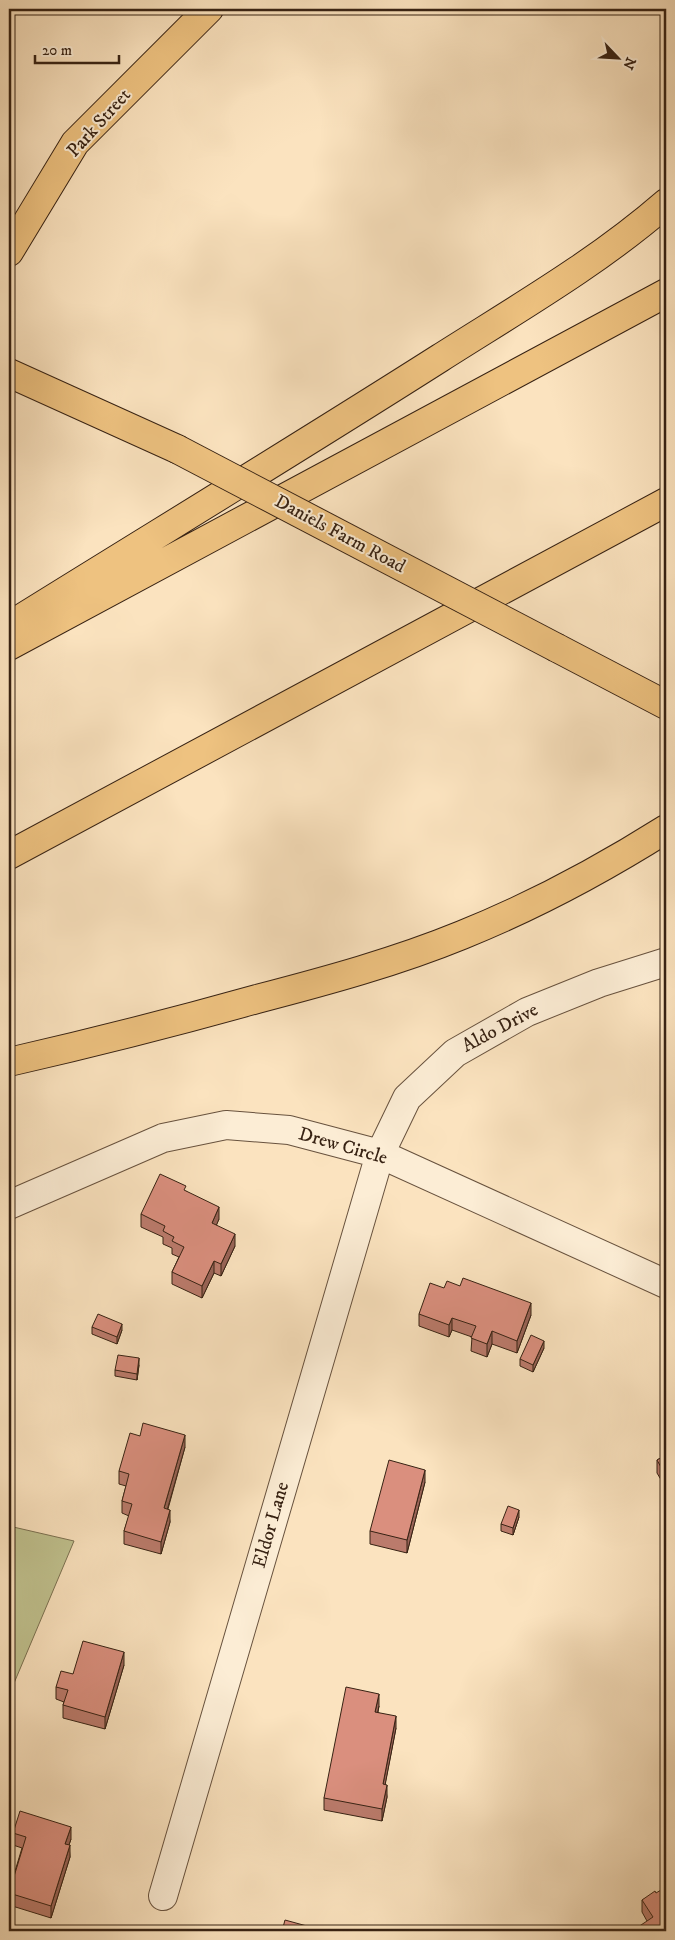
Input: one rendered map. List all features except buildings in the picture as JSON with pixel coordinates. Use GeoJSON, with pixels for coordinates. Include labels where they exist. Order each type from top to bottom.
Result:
{"type":"FeatureCollection","features":[{"type":"Feature","properties":{"kind":"main road","name":"Park Street"},"geometry":{"type":"LineString","coordinates":[[9,252],[76,143],[209,9]]}},
{"type":"Feature","properties":{"kind":"main road"},"geometry":{"type":"LineString","coordinates":[[9,626],[384,394],[552,286],[624,238],[666,203]]}},
{"type":"Feature","properties":{"kind":"main road"},"geometry":{"type":"LineString","coordinates":[[9,646],[666,293]]}},
{"type":"Feature","properties":{"kind":"main road","name":"Daniels Farm Road"},"geometry":{"type":"LineString","coordinates":[[9,374],[177,449],[666,705]]}},
{"type":"Feature","properties":{"kind":"main road"},"geometry":{"type":"LineString","coordinates":[[9,856],[666,502]]}},
{"type":"Feature","properties":{"kind":"main road"},"geometry":{"type":"LineString","coordinates":[[9,1062],[116,1037],[295,989],[424,949],[462,935],[541,900],[581,880],[666,829]]}},
{"type":"Feature","properties":{"kind":"street","name":"Aldo Drive"},"geometry":{"type":"LineString","coordinates":[[380,1154],[407,1098],[455,1053],[527,1012],[599,983],[666,962]]}},
{"type":"Feature","properties":{"kind":"street","name":"Drew Circle"},"geometry":{"type":"LineString","coordinates":[[9,1205],[163,1138],[226,1125],[290,1130],[380,1154],[666,1284]]}},
{"type":"Feature","properties":{"kind":"street","name":"Eldor Lane"},"geometry":{"type":"LineString","coordinates":[[163,1896],[380,1154]]}},
{"type":"Feature","properties":{"kind":"green space"},"geometry":{"type":"Polygon","coordinates":[[[9,1526],[74,1541],[9,1695],[9,1526]]]}}]}
